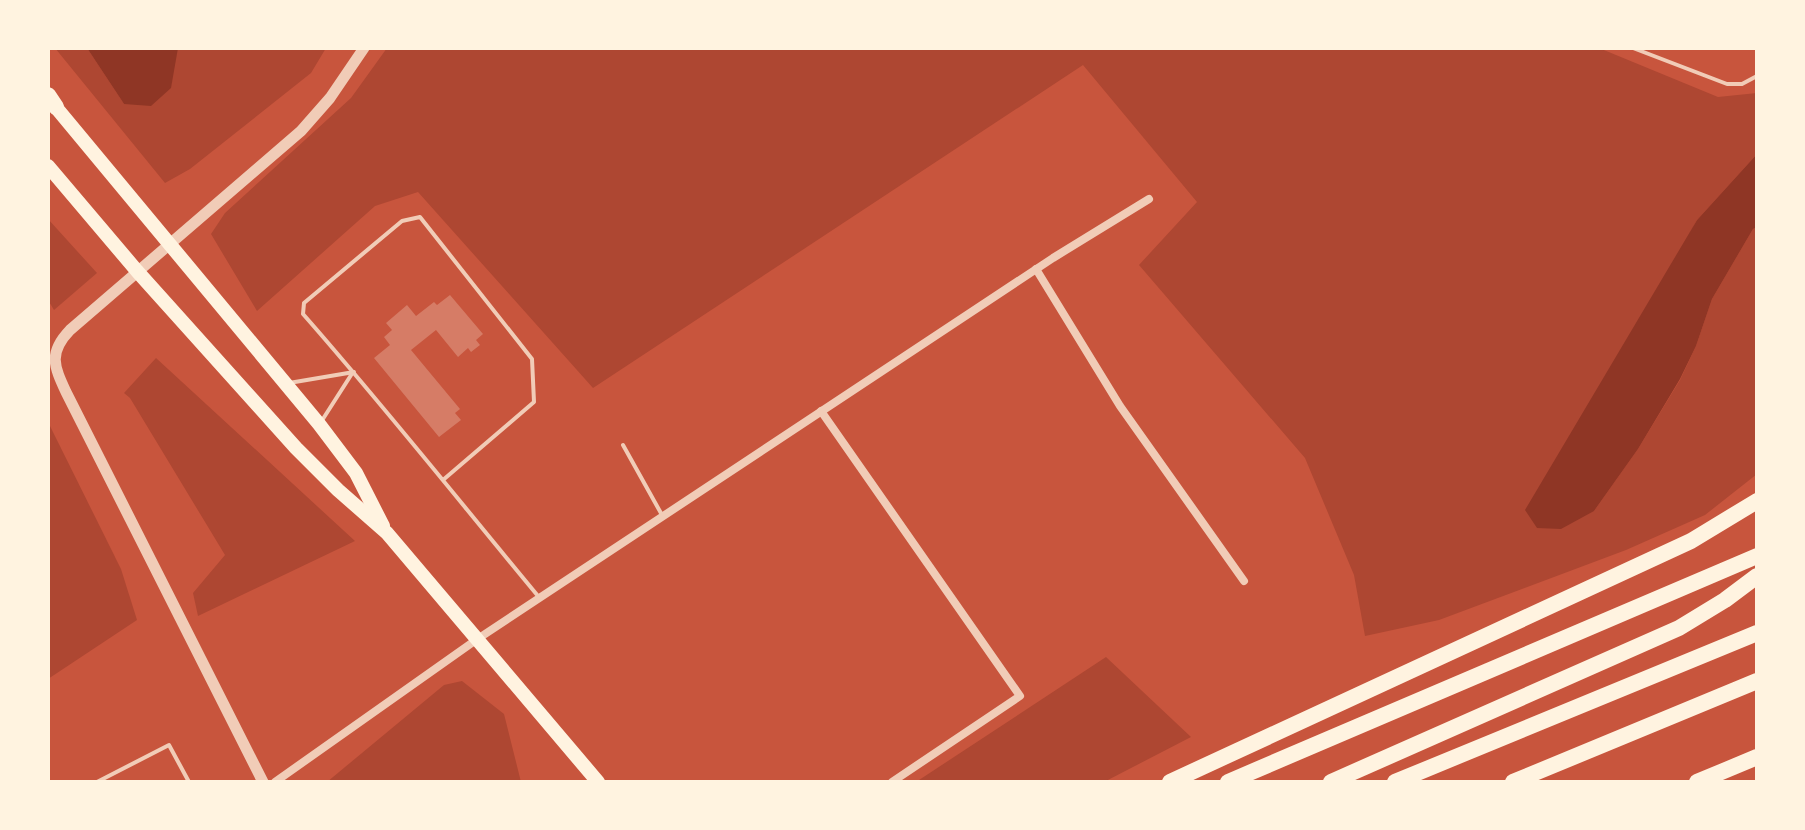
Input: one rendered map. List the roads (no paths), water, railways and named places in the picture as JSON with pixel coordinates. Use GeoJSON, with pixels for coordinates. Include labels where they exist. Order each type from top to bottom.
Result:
{"type":"FeatureCollection","features":[{"type":"Feature","properties":{"kind":"highway"},"geometry":{"type":"LineString","coordinates":[[1170,782],[1691,541],[1757,501]]}},
{"type":"Feature","properties":{"kind":"highway"},"geometry":{"type":"LineString","coordinates":[[1228,782],[1757,556]]}},
{"type":"Feature","properties":{"kind":"highway"},"geometry":{"type":"LineString","coordinates":[[1331,782],[1622,654],[1703,614],[1757,576]]}},
{"type":"Feature","properties":{"kind":"highway"},"geometry":{"type":"LineString","coordinates":[[1395,782],[1757,633]]}},
{"type":"Feature","properties":{"kind":"highway"},"geometry":{"type":"LineString","coordinates":[[1513,782],[1757,681]]}},
{"type":"Feature","properties":{"kind":"highway"},"geometry":{"type":"LineString","coordinates":[[1697,782],[1757,757]]}},
{"type":"Feature","properties":{"kind":"main road"},"geometry":{"type":"LineString","coordinates":[[51,100],[319,424],[356,473],[387,533]]}},
{"type":"Feature","properties":{"kind":"main road"},"geometry":{"type":"LineString","coordinates":[[48,166],[137,271],[296,448],[387,533],[598,782]]}},
{"type":"Feature","properties":{"kind":"street"},"geometry":{"type":"LineString","coordinates":[[263,782],[66,392],[54,356],[60,341],[301,131],[330,98],[364,48]]}},
{"type":"Feature","properties":{"kind":"street"},"geometry":{"type":"LineString","coordinates":[[275,782],[476,640],[1036,269],[1149,199]]}},
{"type":"Feature","properties":{"kind":"street"},"geometry":{"type":"LineString","coordinates":[[1036,269],[1120,406],[1244,581]]}},
{"type":"Feature","properties":{"kind":"street"},"geometry":{"type":"LineString","coordinates":[[821,411],[1020,696],[892,782]]}},
{"type":"Feature","properties":{"kind":"lane"},"geometry":{"type":"LineString","coordinates":[[1633,48],[1727,84],[1742,84],[1757,76]]}},
{"type":"Feature","properties":{"kind":"lane"},"geometry":{"type":"LineString","coordinates":[[443,480],[534,402],[532,359],[420,217],[402,221],[304,303],[303,314],[540,598]]}},
{"type":"Feature","properties":{"kind":"lane"},"geometry":{"type":"LineString","coordinates":[[286,383],[354,372]]}},
{"type":"Feature","properties":{"kind":"lane"},"geometry":{"type":"LineString","coordinates":[[319,424],[354,372]]}},
{"type":"Feature","properties":{"kind":"lane"},"geometry":{"type":"LineString","coordinates":[[623,445],[663,517]]}},
{"type":"Feature","properties":{"kind":"lane"},"geometry":{"type":"LineString","coordinates":[[97,782],[169,745],[189,782]]}}]}
